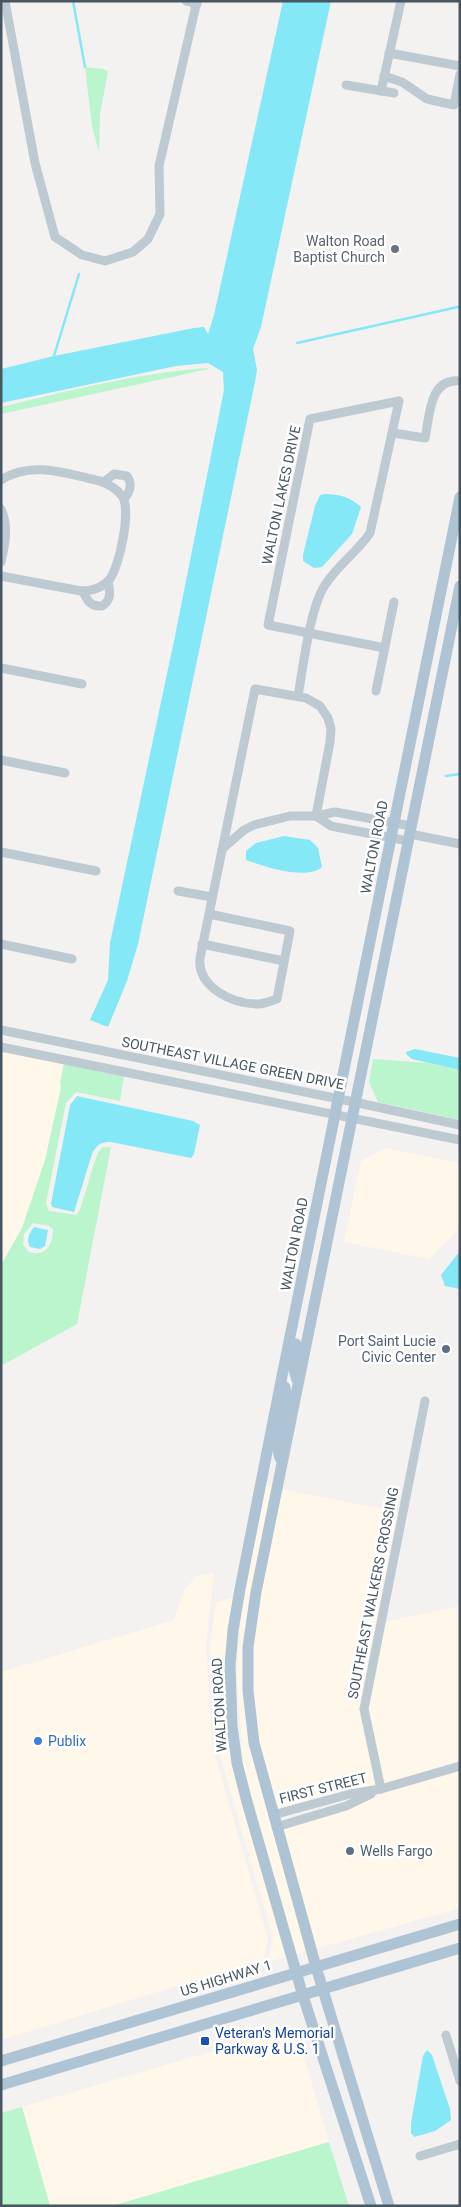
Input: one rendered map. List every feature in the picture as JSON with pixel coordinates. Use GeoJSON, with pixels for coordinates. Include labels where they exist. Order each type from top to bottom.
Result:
{"type":"FeatureCollection","features":[{"type":"Feature","properties":{"kind":"main road","name":"WALTON ROAD"},"geometry":{"type":"LineString","coordinates":[[371,2206],[296,1973],[238,1763],[232,1726],[230,1666],[237,1605],[282,1376],[460,497]]}},
{"type":"Feature","properties":{"kind":"main road"},"geometry":{"type":"LineString","coordinates":[[389,2206],[316,1967],[254,1744],[248,1690],[248,1647],[256,1592],[460,586]]}},
{"type":"Feature","properties":{"kind":"main road"},"geometry":{"type":"LineString","coordinates":[[298,1384],[293,1366],[300,1311],[299,1293]]}},
{"type":"Feature","properties":{"kind":"main road"},"geometry":{"type":"LineString","coordinates":[[282,1376],[286,1392],[277,1444],[282,1464]]}},
{"type":"Feature","properties":{"kind":"main road","name":"US HIGHWAY 1"},"geometry":{"type":"LineString","coordinates":[[1,2061],[460,1924]]}},
{"type":"Feature","properties":{"kind":"main road"},"geometry":{"type":"LineString","coordinates":[[1,2085],[460,1948]]}},
{"type":"Feature","properties":{"kind":"street"},"geometry":{"type":"LineString","coordinates":[[5,1],[35,163],[55,237],[82,255],[105,261],[133,252],[148,239],[160,214],[159,166],[197,2],[186,1]]}},
{"type":"Feature","properties":{"kind":"street"},"geometry":{"type":"LineString","coordinates":[[381,91],[401,1]]}},
{"type":"Feature","properties":{"kind":"street"},"geometry":{"type":"LineString","coordinates":[[389,52],[460,66]]}},
{"type":"Feature","properties":{"kind":"street"},"geometry":{"type":"LineString","coordinates":[[384,76],[402,82],[427,99],[454,105],[460,74]]}},
{"type":"Feature","properties":{"kind":"street"},"geometry":{"type":"LineString","coordinates":[[346,85],[394,93]]}},
{"type":"Feature","properties":{"kind":"street"},"geometry":{"type":"LineString","coordinates":[[393,432],[425,438],[436,390],[445,382],[460,381]]}},
{"type":"Feature","properties":{"kind":"street","name":"WALTON LAKES DRIVE"},"geometry":{"type":"LineString","coordinates":[[298,696],[310,634],[316,605],[323,587],[332,575],[359,549],[370,533],[399,401],[310,418],[268,625],[310,634],[385,648]]}},
{"type":"Feature","properties":{"kind":"street"},"geometry":{"type":"LineString","coordinates":[[1,480],[18,471],[39,469],[104,482],[116,489],[124,499],[126,514],[114,574],[108,581],[95,589],[84,591],[1,576]]}},
{"type":"Feature","properties":{"kind":"street"},"geometry":{"type":"LineString","coordinates":[[104,482],[114,474],[127,476],[131,486],[130,492],[124,499]]}},
{"type":"Feature","properties":{"kind":"street"},"geometry":{"type":"LineString","coordinates":[[1,509],[6,529],[1,562]]}},
{"type":"Feature","properties":{"kind":"street"},"geometry":{"type":"LineString","coordinates":[[84,591],[92,605],[102,606],[108,601],[110,596],[108,581]]}},
{"type":"Feature","properties":{"kind":"street"},"geometry":{"type":"LineString","coordinates":[[376,691],[394,602]]}},
{"type":"Feature","properties":{"kind":"street"},"geometry":{"type":"LineString","coordinates":[[1,668],[82,684]]}},
{"type":"Feature","properties":{"kind":"street"},"geometry":{"type":"LineString","coordinates":[[209,914],[290,931],[277,999],[258,1004],[233,999],[208,986],[199,967],[202,944],[255,689],[306,698],[320,706],[328,718],[331,729],[316,816]]}},
{"type":"Feature","properties":{"kind":"street"},"geometry":{"type":"LineString","coordinates":[[1,760],[65,774]]}},
{"type":"Feature","properties":{"kind":"street"},"geometry":{"type":"LineString","coordinates":[[222,849],[254,824],[290,816],[316,816],[335,812],[394,823],[410,834]]}},
{"type":"Feature","properties":{"kind":"street"},"geometry":{"type":"LineString","coordinates":[[316,816],[331,826],[391,838],[410,834],[460,844]]}},
{"type":"Feature","properties":{"kind":"street"},"geometry":{"type":"LineString","coordinates":[[1,852],[96,871]]}},
{"type":"Feature","properties":{"kind":"street"},"geometry":{"type":"LineString","coordinates":[[178,891],[212,897]]}},
{"type":"Feature","properties":{"kind":"street"},"geometry":{"type":"LineString","coordinates":[[1,944],[72,958]]}},
{"type":"Feature","properties":{"kind":"street"},"geometry":{"type":"LineString","coordinates":[[202,944],[284,961]]}},
{"type":"Feature","properties":{"kind":"street","name":"SOUTHEAST VILLAGE GREEN DRIVE"},"geometry":{"type":"LineString","coordinates":[[1,1030],[338,1098],[460,1125]]}},
{"type":"Feature","properties":{"kind":"street"},"geometry":{"type":"LineString","coordinates":[[1,1047],[460,1140]]}},
{"type":"Feature","properties":{"kind":"street","name":"SOUTHEAST WALKERS CROSSING"},"geometry":{"type":"LineString","coordinates":[[380,1789],[364,1709],[425,1401]]}},
{"type":"Feature","properties":{"kind":"street","name":"FIRST STREET"},"geometry":{"type":"LineString","coordinates":[[273,1815],[350,1794],[380,1789],[460,1766]]}},
{"type":"Feature","properties":{"kind":"street","name":"FIRST STREET"},"geometry":{"type":"LineString","coordinates":[[276,1827],[346,1806],[380,1789]]}},
{"type":"Feature","properties":{"kind":"street"},"geometry":{"type":"LineString","coordinates":[[446,2035],[460,2081]]}},
{"type":"Feature","properties":{"kind":"street"},"geometry":{"type":"LineString","coordinates":[[420,2156],[460,2144]]}},
{"type":"Feature","properties":{"kind":"shaded area"},"geometry":{"type":"Polygon","coordinates":[[[1,1051],[64,1064],[60,1082],[61,1088],[45,1160],[22,1228],[1,1265],[1,1051]]]}},
{"type":"Feature","properties":{"kind":"shaded area"},"geometry":{"type":"Polygon","coordinates":[[[385,1148],[460,1163],[460,1229],[429,1259],[344,1242],[361,1161],[385,1148]]]}},
{"type":"Feature","properties":{"kind":"shaded area"},"geometry":{"type":"Polygon","coordinates":[[[265,1486],[272,1487],[251,1591],[249,1744],[306,1951],[296,1954],[243,1765],[237,1673],[242,1606],[265,1486]]]}},
{"type":"Feature","properties":{"kind":"shaded area"},"geometry":{"type":"Polygon","coordinates":[[[281,1489],[398,1512],[359,1709],[375,1785],[348,1790],[276,1809],[259,1743],[253,1690],[253,1648],[260,1592],[281,1489]]]}},
{"type":"Feature","properties":{"kind":"shaded area"},"geometry":{"type":"Polygon","coordinates":[[[214,1573],[206,1645],[212,1745],[268,1939],[264,1959],[1,2040],[1,1672],[174,1620],[184,1590],[198,1575],[214,1573]]]}},
{"type":"Feature","properties":{"kind":"shaded area"},"geometry":{"type":"Polygon","coordinates":[[[234,1597],[227,1726],[286,1957],[268,1962],[273,1938],[217,1744],[210,1645],[216,1603],[234,1597]]]}},
{"type":"Feature","properties":{"kind":"shaded area"},"geometry":{"type":"Polygon","coordinates":[[[460,1606],[460,1761],[384,1783],[369,1709],[385,1622],[460,1606]]]}},
{"type":"Feature","properties":{"kind":"shaded area"},"geometry":{"type":"Polygon","coordinates":[[[460,1770],[460,1908],[315,1949],[282,1830],[348,1810],[382,1793],[460,1770]]]}},
{"type":"Feature","properties":{"kind":"shaded area"},"geometry":{"type":"Polygon","coordinates":[[[295,2027],[329,2142],[112,2206],[50,2206],[22,2107],[295,2027]]]}},
{"type":"Feature","properties":{"kind":"green space"},"geometry":{"type":"Polygon","coordinates":[[[85,67],[104,69],[108,72],[100,114],[99,152],[92,126],[85,67]]]}},
{"type":"Feature","properties":{"kind":"green space"},"geometry":{"type":"Polygon","coordinates":[[[209,369],[1,414],[1,407],[77,389],[129,378],[209,369]]]}},
{"type":"Feature","properties":{"kind":"green space"},"geometry":{"type":"Polygon","coordinates":[[[373,1059],[428,1063],[460,1070],[460,1120],[378,1102],[369,1082],[373,1059]]]}},
{"type":"Feature","properties":{"kind":"green space"},"geometry":{"type":"Polygon","coordinates":[[[64,1064],[124,1076],[120,1101],[76,1092],[66,1103],[46,1203],[49,1211],[77,1215],[99,1151],[103,1147],[111,1147],[77,1324],[1,1366],[1,1265],[22,1228],[45,1160],[61,1088],[60,1082],[64,1064]],[[33,1223],[24,1234],[23,1245],[29,1252],[40,1253],[50,1245],[53,1229],[49,1226],[33,1223]]]}},
{"type":"Feature","properties":{"kind":"green space"},"geometry":{"type":"Polygon","coordinates":[[[22,2107],[50,2206],[1,2206],[1,2113],[22,2107]]]}},
{"type":"Feature","properties":{"kind":"green space"},"geometry":{"type":"Polygon","coordinates":[[[329,2142],[349,2206],[112,2206],[329,2142]]]}},
{"type":"Feature","properties":{"kind":"water"},"geometry":{"type":"Polygon","coordinates":[[[283,1],[331,1],[261,327],[253,349],[257,370],[255,382],[138,944],[127,981],[108,1027],[90,1020],[108,980],[110,943],[175,636],[224,390],[223,372],[208,363],[176,366],[1,403],[1,369],[54,356],[194,328],[204,327],[208,334],[214,315],[283,1]]]}},
{"type":"Feature","properties":{"kind":"water"},"geometry":{"type":"Polygon","coordinates":[[[320,495],[344,497],[361,507],[352,534],[322,567],[314,568],[303,561],[303,555],[315,506],[320,495]]]}},
{"type":"Feature","properties":{"kind":"water"},"geometry":{"type":"Polygon","coordinates":[[[284,836],[310,840],[318,848],[322,867],[315,871],[296,873],[274,869],[246,860],[246,851],[256,843],[284,836]]]}},
{"type":"Feature","properties":{"kind":"water"},"geometry":{"type":"Polygon","coordinates":[[[415,1049],[460,1058],[460,1070],[412,1059],[406,1052],[415,1049]]]}},
{"type":"Feature","properties":{"kind":"water"},"geometry":{"type":"Polygon","coordinates":[[[77,1096],[193,1121],[200,1125],[194,1154],[191,1158],[111,1142],[102,1143],[92,1154],[74,1212],[52,1207],[51,1204],[70,1105],[77,1096]]]}},
{"type":"Feature","properties":{"kind":"water"},"geometry":{"type":"Polygon","coordinates":[[[34,1227],[48,1230],[45,1246],[40,1249],[30,1247],[28,1242],[34,1227]]]}},
{"type":"Feature","properties":{"kind":"water"},"geometry":{"type":"Polygon","coordinates":[[[460,1251],[460,1289],[445,1286],[441,1275],[460,1251]]]}},
{"type":"Feature","properties":{"kind":"water"},"geometry":{"type":"Polygon","coordinates":[[[427,2050],[432,2055],[450,2109],[451,2120],[435,2131],[414,2137],[411,2133],[411,2123],[423,2056],[427,2050]]]}},
{"type":"Feature","properties":{"kind":"waterway"},"geometry":{"type":"LineString","coordinates":[[73,1],[85,67]]}},
{"type":"Feature","properties":{"kind":"waterway"},"geometry":{"type":"LineString","coordinates":[[54,356],[79,274]]}},
{"type":"Feature","properties":{"kind":"waterway"},"geometry":{"type":"LineString","coordinates":[[297,343],[458,307]]}},
{"type":"Feature","properties":{"kind":"waterway"},"geometry":{"type":"LineString","coordinates":[[446,776],[460,774]]}},
{"type":"Feature","properties":{"kind":"place","name":"Walton Road Baptist Church"},"geometry":{"type":"Point","coordinates":[395,249]}},
{"type":"Feature","properties":{"kind":"place","name":"Port Saint Lucie Civic Center"},"geometry":{"type":"Point","coordinates":[446,1349]}},
{"type":"Feature","properties":{"kind":"place","name":"Publix"},"geometry":{"type":"Point","coordinates":[38,1741]}},
{"type":"Feature","properties":{"kind":"place","name":"Wells Fargo"},"geometry":{"type":"Point","coordinates":[350,1851]}},
{"type":"Feature","properties":{"kind":"place","name":"Veteran's Memorial Parkway & U.S. 1"},"geometry":{"type":"Point","coordinates":[205,2041]}}]}
